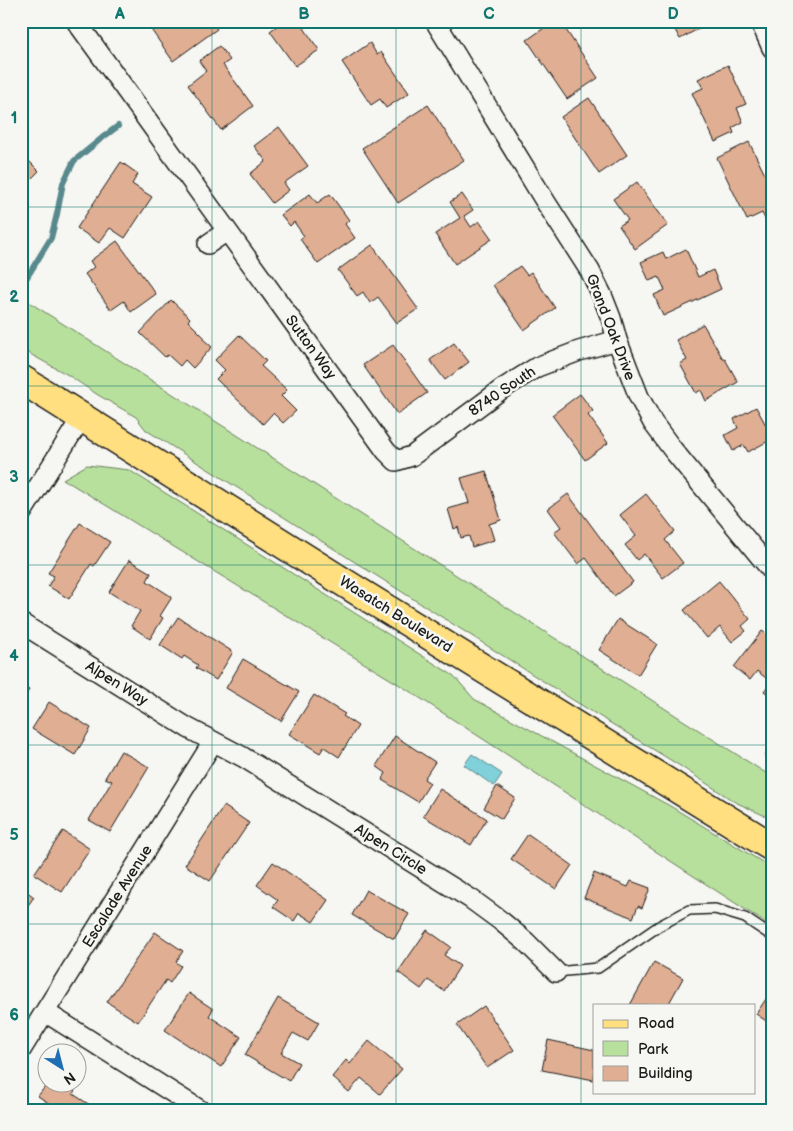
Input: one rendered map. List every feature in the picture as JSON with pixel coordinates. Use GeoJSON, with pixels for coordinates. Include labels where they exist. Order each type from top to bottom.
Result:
{"type":"FeatureCollection","features":[{"type":"Feature","properties":{"kind":"main road","name":"Wasatch Boulevard"},"geometry":{"type":"LineString","coordinates":[[21,379],[356,590],[772,847]]}},
{"type":"Feature","properties":{"kind":"street","name":"Sutton Way"},"geometry":{"type":"LineString","coordinates":[[76,21],[386,451],[396,461]]}},
{"type":"Feature","properties":{"kind":"street","name":"Grand Oak Drive"},"geometry":{"type":"LineString","coordinates":[[434,21],[590,272],[605,303],[638,396],[653,423],[772,570]]}},
{"type":"Feature","properties":{"kind":"street"},"geometry":{"type":"LineString","coordinates":[[760,21],[772,48]]}},
{"type":"Feature","properties":{"kind":"street"},"geometry":{"type":"LineString","coordinates":[[208,244],[227,231]]}},
{"type":"Feature","properties":{"kind":"street","name":"8740 South"},"geometry":{"type":"LineString","coordinates":[[396,461],[412,456],[502,389],[537,367],[617,340]]}},
{"type":"Feature","properties":{"kind":"street"},"geometry":{"type":"LineString","coordinates":[[21,514],[82,417]]}},
{"type":"Feature","properties":{"kind":"street","name":"Alpen Way"},"geometry":{"type":"LineString","coordinates":[[21,623],[213,742]]}},
{"type":"Feature","properties":{"kind":"street","name":"Alpen Circle"},"geometry":{"type":"LineString","coordinates":[[213,742],[243,757],[471,899],[501,920],[556,972]]}},
{"type":"Feature","properties":{"kind":"street","name":"Escalade Avenue"},"geometry":{"type":"LineString","coordinates":[[21,1050],[213,742]]}},
{"type":"Feature","properties":{"kind":"street"},"geometry":{"type":"LineString","coordinates":[[45,1012],[200,1110]]}},
{"type":"Feature","properties":{"kind":"lane"},"geometry":{"type":"LineString","coordinates":[[556,972],[598,968],[659,926],[689,910],[715,909],[745,918],[772,936]]}},
{"type":"Feature","properties":{"kind":"green space"},"geometry":{"type":"Polygon","coordinates":[[[21,297],[772,777],[772,819],[735,802],[146,430],[136,417],[68,375],[21,349],[21,297]]]}},
{"type":"Feature","properties":{"kind":"green space"},"geometry":{"type":"Polygon","coordinates":[[[87,465],[129,470],[454,676],[474,699],[670,806],[772,868],[772,927],[403,687],[63,479],[87,465]]]}},
{"type":"Feature","properties":{"kind":"water"},"geometry":{"type":"Polygon","coordinates":[[[472,754],[502,774],[494,786],[464,765],[472,754]]]}},
{"type":"Feature","properties":{"kind":"building"},"geometry":{"type":"Polygon","coordinates":[[[145,21],[211,21],[217,29],[173,61],[145,21]]]}},
{"type":"Feature","properties":{"kind":"building"},"geometry":{"type":"Polygon","coordinates":[[[280,21],[310,21],[312,23],[304,28],[319,50],[295,66],[270,31],[281,23],[280,21]]]}},
{"type":"Feature","properties":{"kind":"building"},"geometry":{"type":"Polygon","coordinates":[[[554,21],[560,21],[598,78],[567,99],[527,40],[554,21]]]}},
{"type":"Feature","properties":{"kind":"building"},"geometry":{"type":"Polygon","coordinates":[[[670,21],[703,21],[705,25],[680,39],[670,21]]]}},
{"type":"Feature","properties":{"kind":"building"},"geometry":{"type":"Polygon","coordinates":[[[370,43],[377,55],[381,52],[409,93],[386,108],[380,99],[371,105],[342,62],[370,43]]]}},
{"type":"Feature","properties":{"kind":"building"},"geometry":{"type":"Polygon","coordinates":[[[219,46],[230,60],[223,65],[253,106],[221,130],[188,85],[206,71],[199,61],[219,46]]]}},
{"type":"Feature","properties":{"kind":"building"},"geometry":{"type":"Polygon","coordinates":[[[728,65],[746,104],[737,108],[743,122],[732,128],[734,133],[715,142],[692,93],[703,88],[698,79],[728,65]]]}},
{"type":"Feature","properties":{"kind":"building"},"geometry":{"type":"Polygon","coordinates":[[[589,98],[627,155],[599,174],[561,117],[589,98]]]}},
{"type":"Feature","properties":{"kind":"building"},"geometry":{"type":"Polygon","coordinates":[[[428,105],[464,160],[398,203],[362,148],[428,105]]]}},
{"type":"Feature","properties":{"kind":"building"},"geometry":{"type":"Polygon","coordinates":[[[279,127],[308,166],[284,183],[289,190],[272,203],[250,174],[266,161],[254,146],[279,127]]]}},
{"type":"Feature","properties":{"kind":"building"},"geometry":{"type":"Polygon","coordinates":[[[749,142],[772,189],[772,223],[768,225],[762,213],[747,220],[717,158],[749,142]]]}},
{"type":"Feature","properties":{"kind":"building"},"geometry":{"type":"Polygon","coordinates":[[[21,153],[39,171],[21,189],[21,153]]]}},
{"type":"Feature","properties":{"kind":"building"},"geometry":{"type":"Polygon","coordinates":[[[121,162],[138,174],[132,184],[152,197],[125,238],[110,228],[99,243],[77,228],[121,162]]]}},
{"type":"Feature","properties":{"kind":"building"},"geometry":{"type":"Polygon","coordinates":[[[637,182],[668,225],[635,249],[619,226],[628,220],[613,199],[637,182]]]}},
{"type":"Feature","properties":{"kind":"building"},"geometry":{"type":"Polygon","coordinates":[[[310,194],[317,203],[330,194],[349,220],[345,224],[355,238],[318,264],[300,239],[304,236],[294,222],[290,226],[281,215],[310,194]]]}},
{"type":"Feature","properties":{"kind":"building"},"geometry":{"type":"Polygon","coordinates":[[[462,194],[473,210],[464,216],[471,227],[479,221],[492,239],[455,264],[435,234],[460,218],[450,202],[462,194]]]}},
{"type":"Feature","properties":{"kind":"building"},"geometry":{"type":"Polygon","coordinates":[[[117,241],[156,294],[131,312],[124,301],[111,310],[85,274],[94,267],[90,261],[117,241]]]}},
{"type":"Feature","properties":{"kind":"building"},"geometry":{"type":"Polygon","coordinates":[[[372,245],[418,309],[397,323],[378,297],[370,303],[363,292],[357,296],[338,270],[372,245]]]}},
{"type":"Feature","properties":{"kind":"building"},"geometry":{"type":"Polygon","coordinates":[[[686,249],[698,277],[713,270],[721,289],[663,316],[654,295],[665,290],[659,277],[649,281],[641,262],[663,252],[666,259],[686,249]]]}},
{"type":"Feature","properties":{"kind":"building"},"geometry":{"type":"Polygon","coordinates":[[[520,266],[527,275],[531,272],[555,308],[524,330],[493,285],[520,266]]]}},
{"type":"Feature","properties":{"kind":"building"},"geometry":{"type":"Polygon","coordinates":[[[171,300],[190,318],[188,321],[212,347],[193,368],[185,360],[180,366],[168,355],[165,357],[140,333],[171,300]]]}},
{"type":"Feature","properties":{"kind":"building"},"geometry":{"type":"Polygon","coordinates":[[[703,324],[738,382],[706,401],[701,390],[696,393],[680,364],[687,360],[676,340],[703,324]]]}},
{"type":"Feature","properties":{"kind":"building"},"geometry":{"type":"Polygon","coordinates":[[[239,335],[266,361],[261,366],[287,390],[281,396],[296,411],[283,423],[273,413],[263,424],[216,379],[225,370],[215,360],[239,335]]]}},
{"type":"Feature","properties":{"kind":"building"},"geometry":{"type":"Polygon","coordinates":[[[454,343],[469,362],[445,380],[430,360],[454,343]]]}},
{"type":"Feature","properties":{"kind":"building"},"geometry":{"type":"Polygon","coordinates":[[[393,345],[427,393],[397,414],[363,365],[393,345]]]}},
{"type":"Feature","properties":{"kind":"building"},"geometry":{"type":"Polygon","coordinates":[[[580,394],[593,411],[588,415],[608,443],[585,460],[552,415],[580,394]]]}},
{"type":"Feature","properties":{"kind":"building"},"geometry":{"type":"Polygon","coordinates":[[[756,407],[772,439],[748,452],[744,445],[733,451],[725,435],[738,428],[734,419],[756,407]]]}},
{"type":"Feature","properties":{"kind":"building"},"geometry":{"type":"Polygon","coordinates":[[[486,471],[501,520],[489,524],[494,540],[472,547],[469,536],[461,538],[458,527],[454,529],[448,509],[469,503],[461,478],[486,471]]]}},
{"type":"Feature","properties":{"kind":"building"},"geometry":{"type":"Polygon","coordinates":[[[568,494],[633,582],[614,596],[586,558],[578,564],[554,532],[561,527],[548,509],[568,494]]]}},
{"type":"Feature","properties":{"kind":"building"},"geometry":{"type":"Polygon","coordinates":[[[646,494],[675,531],[665,540],[683,563],[663,578],[644,554],[637,560],[625,545],[636,536],[620,515],[646,494]]]}},
{"type":"Feature","properties":{"kind":"building"},"geometry":{"type":"Polygon","coordinates":[[[80,523],[110,542],[94,566],[91,564],[69,599],[48,586],[54,576],[48,573],[80,523]]]}},
{"type":"Feature","properties":{"kind":"building"},"geometry":{"type":"Polygon","coordinates":[[[129,560],[151,573],[147,581],[172,597],[160,616],[163,618],[150,639],[131,626],[140,611],[109,592],[129,560]]]}},
{"type":"Feature","properties":{"kind":"building"},"geometry":{"type":"Polygon","coordinates":[[[719,581],[750,619],[742,626],[746,631],[732,642],[720,627],[707,638],[684,610],[719,581]]]}},
{"type":"Feature","properties":{"kind":"building"},"geometry":{"type":"Polygon","coordinates":[[[178,617],[233,652],[216,680],[196,668],[198,665],[184,656],[182,659],[160,645],[178,617]]]}},
{"type":"Feature","properties":{"kind":"building"},"geometry":{"type":"Polygon","coordinates":[[[618,619],[657,644],[638,675],[599,650],[618,619]]]}},
{"type":"Feature","properties":{"kind":"building"},"geometry":{"type":"Polygon","coordinates":[[[762,631],[772,638],[772,697],[764,691],[771,682],[757,671],[750,680],[734,667],[762,631]]]}},
{"type":"Feature","properties":{"kind":"building"},"geometry":{"type":"Polygon","coordinates":[[[243,659],[299,692],[281,721],[226,688],[243,659]]]}},
{"type":"Feature","properties":{"kind":"building"},"geometry":{"type":"Polygon","coordinates":[[[21,685],[29,690],[21,702],[21,685]]]}},
{"type":"Feature","properties":{"kind":"building"},"geometry":{"type":"Polygon","coordinates":[[[314,695],[345,714],[343,716],[358,726],[339,757],[324,747],[320,753],[289,734],[314,695]]]}},
{"type":"Feature","properties":{"kind":"building"},"geometry":{"type":"Polygon","coordinates":[[[49,702],[91,728],[75,755],[32,729],[49,702]]]}},
{"type":"Feature","properties":{"kind":"building"},"geometry":{"type":"Polygon","coordinates":[[[395,736],[435,762],[424,779],[430,783],[418,802],[382,780],[386,773],[376,766],[395,736]]]}},
{"type":"Feature","properties":{"kind":"building"},"geometry":{"type":"Polygon","coordinates":[[[772,743],[772,759],[765,757],[772,743]]]}},
{"type":"Feature","properties":{"kind":"building"},"geometry":{"type":"Polygon","coordinates":[[[121,751],[149,767],[110,832],[89,820],[112,781],[105,778],[121,751]]]}},
{"type":"Feature","properties":{"kind":"building"},"geometry":{"type":"Polygon","coordinates":[[[497,786],[515,798],[502,819],[484,808],[497,786]]]}},
{"type":"Feature","properties":{"kind":"building"},"geometry":{"type":"Polygon","coordinates":[[[440,789],[487,819],[471,845],[423,816],[440,789]]]}},
{"type":"Feature","properties":{"kind":"building"},"geometry":{"type":"Polygon","coordinates":[[[224,806],[249,823],[210,881],[185,865],[224,806]]]}},
{"type":"Feature","properties":{"kind":"building"},"geometry":{"type":"Polygon","coordinates":[[[63,831],[90,849],[62,892],[34,874],[63,831]]]}},
{"type":"Feature","properties":{"kind":"building"},"geometry":{"type":"Polygon","coordinates":[[[528,834],[572,865],[556,889],[511,859],[528,834]]]}},
{"type":"Feature","properties":{"kind":"building"},"geometry":{"type":"Polygon","coordinates":[[[273,862],[328,900],[313,922],[299,913],[294,921],[273,907],[278,900],[257,885],[273,862]]]}},
{"type":"Feature","properties":{"kind":"building"},"geometry":{"type":"Polygon","coordinates":[[[594,873],[628,887],[631,881],[650,888],[642,908],[638,906],[633,918],[584,898],[594,873]]]}},
{"type":"Feature","properties":{"kind":"building"},"geometry":{"type":"Polygon","coordinates":[[[21,887],[34,897],[21,915],[21,887]]]}},
{"type":"Feature","properties":{"kind":"building"},"geometry":{"type":"Polygon","coordinates":[[[366,890],[409,914],[394,939],[352,915],[366,890]]]}},
{"type":"Feature","properties":{"kind":"building"},"geometry":{"type":"Polygon","coordinates":[[[427,930],[451,947],[444,955],[460,966],[444,991],[428,980],[421,989],[398,972],[427,930]]]}},
{"type":"Feature","properties":{"kind":"building"},"geometry":{"type":"Polygon","coordinates":[[[155,932],[183,951],[176,962],[181,966],[170,983],[166,980],[138,1022],[107,1002],[155,932]]]}},
{"type":"Feature","properties":{"kind":"building"},"geometry":{"type":"Polygon","coordinates":[[[654,962],[683,978],[669,1004],[631,1004],[654,962]]]}},
{"type":"Feature","properties":{"kind":"building"},"geometry":{"type":"Polygon","coordinates":[[[772,990],[772,1025],[756,1014],[772,990]]]}},
{"type":"Feature","properties":{"kind":"building"},"geometry":{"type":"Polygon","coordinates":[[[189,993],[213,1009],[209,1016],[241,1037],[221,1067],[165,1030],[189,993]]]}},
{"type":"Feature","properties":{"kind":"building"},"geometry":{"type":"Polygon","coordinates":[[[278,998],[319,1022],[308,1041],[293,1033],[281,1053],[299,1063],[289,1081],[245,1055],[278,998]]]}},
{"type":"Feature","properties":{"kind":"building"},"geometry":{"type":"Polygon","coordinates":[[[484,1006],[514,1050],[487,1068],[457,1025],[484,1006]]]}},
{"type":"Feature","properties":{"kind":"building"},"geometry":{"type":"Polygon","coordinates":[[[548,1040],[593,1050],[593,1080],[542,1070],[548,1040]]]}},
{"type":"Feature","properties":{"kind":"building"},"geometry":{"type":"Polygon","coordinates":[[[369,1041],[402,1069],[380,1094],[361,1078],[349,1092],[332,1077],[346,1060],[350,1064],[369,1041]]]}},
{"type":"Feature","properties":{"kind":"building"},"geometry":{"type":"Polygon","coordinates":[[[40,1094],[73,1094],[90,1105],[87,1110],[46,1110],[50,1104],[38,1096],[40,1094]]]}},
{"type":"Feature","properties":{"kind":"waterway"},"geometry":{"type":"LineString","coordinates":[[21,287],[51,238],[63,183],[74,161],[118,126]]}}]}
